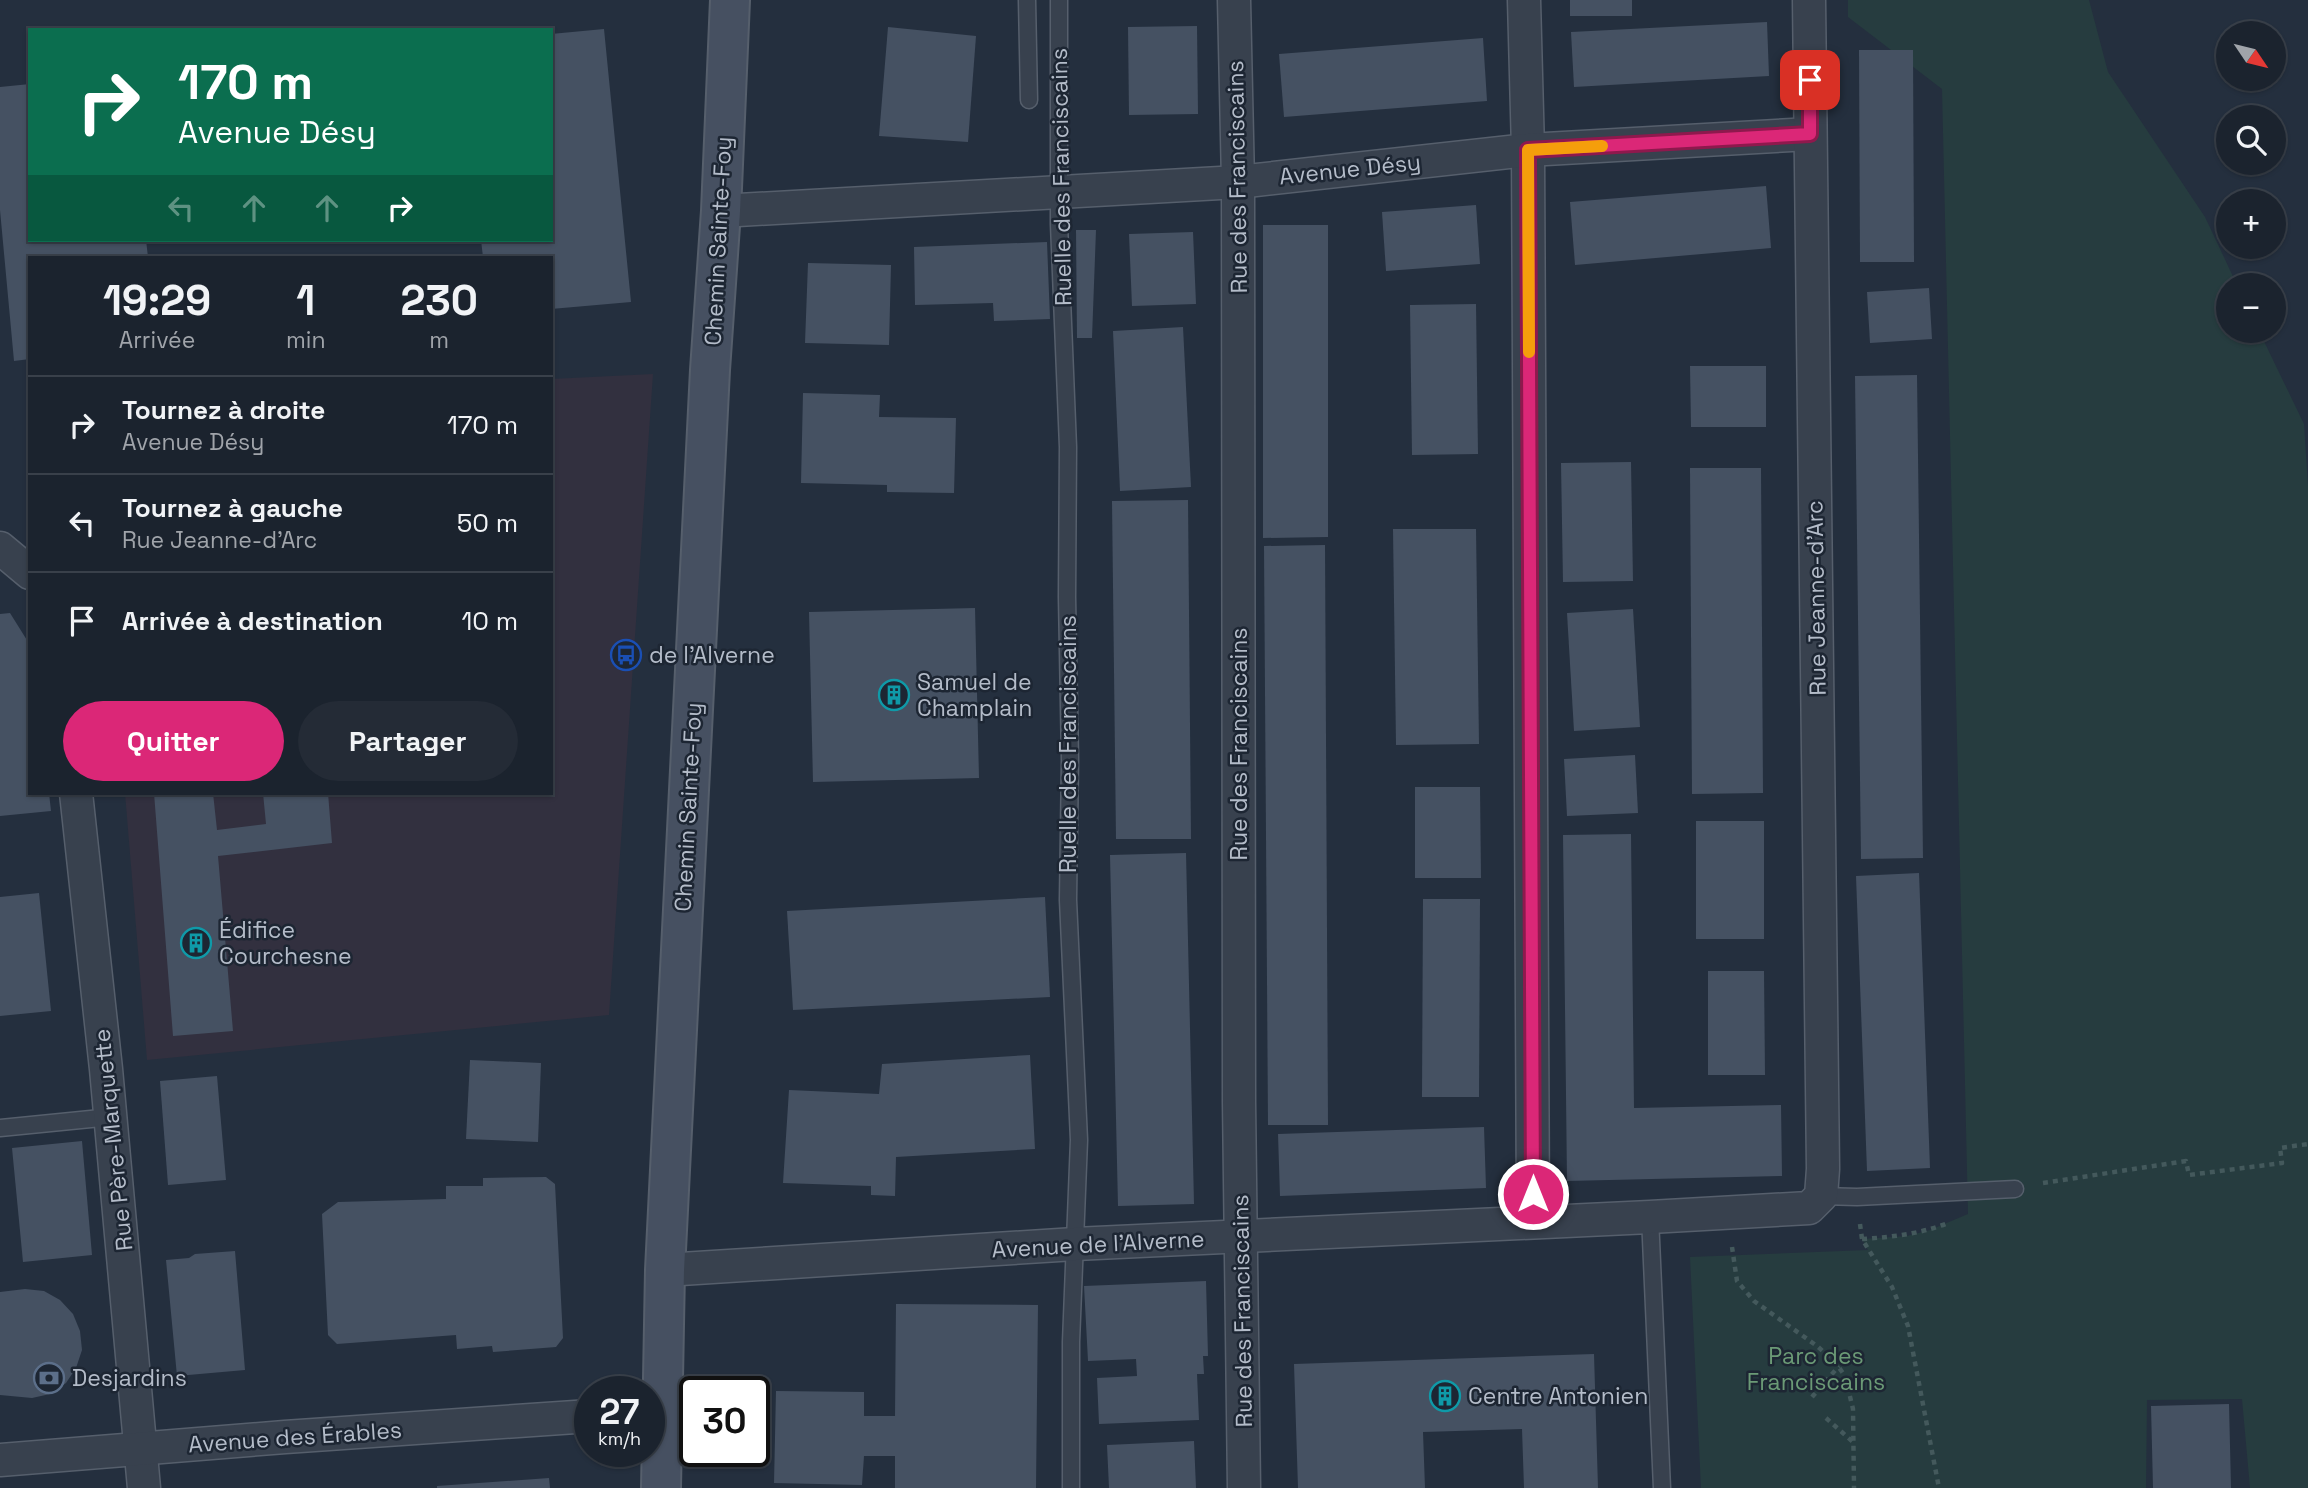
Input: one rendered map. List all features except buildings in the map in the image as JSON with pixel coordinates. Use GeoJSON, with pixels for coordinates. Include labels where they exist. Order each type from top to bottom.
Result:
{"type":"FeatureCollection","features":[{"type":"Feature","properties":{"kind":"main road","name":"Chemin Sainte-Foy"},"geometry":{"type":"LineString","coordinates":[[658,1376],[730,0]]}},
{"type":"Feature","properties":{"kind":"main road","name":"Chemin Sainte-Foy"},"geometry":{"type":"LineString","coordinates":[[660,1467],[661,1488]]}},
{"type":"Feature","properties":{"kind":"street","name":"Rue des Franciscains"},"geometry":{"type":"LineString","coordinates":[[1234,0],[1238,182],[1239,1102],[1244,1488]]}},
{"type":"Feature","properties":{"kind":"street"},"geometry":{"type":"LineString","coordinates":[[1524,0],[1528,150],[1534,1221]]}},
{"type":"Feature","properties":{"kind":"street","name":"Rue Jeanne-d'Arc"},"geometry":{"type":"LineString","coordinates":[[1809,0],[1823,1169],[1821,1196]]}},
{"type":"Feature","properties":{"kind":"street","name":"Avenue Désy"},"geometry":{"type":"LineString","coordinates":[[721,211],[1238,182],[1528,150],[1810,134]]}},
{"type":"Feature","properties":{"kind":"street"},"geometry":{"type":"LineString","coordinates":[[0,548],[28,571]]}},
{"type":"Feature","properties":{"kind":"street","name":"Rue Père-Marquette"},"geometry":{"type":"LineString","coordinates":[[76,795],[111,1117],[145,1488]]}},
{"type":"Feature","properties":{"kind":"street","name":"Avenue de l'Alverne"},"geometry":{"type":"LineString","coordinates":[[664,1270],[1074,1244],[1809,1208],[1821,1196]]}},
{"type":"Feature","properties":{"kind":"street","name":"Avenue des Érables"},"geometry":{"type":"LineString","coordinates":[[0,1460],[574,1417]]}},
{"type":"Feature","properties":{"kind":"lane"},"geometry":{"type":"LineString","coordinates":[[1027,0],[1029,100]]}},
{"type":"Feature","properties":{"kind":"lane","name":"Ruelle des Franciscains"},"geometry":{"type":"LineString","coordinates":[[1059,0],[1059,190],[1068,447],[1068,900],[1079,1140],[1071,1342],[1071,1488]]}},
{"type":"Feature","properties":{"kind":"lane"},"geometry":{"type":"LineString","coordinates":[[0,1128],[111,1117]]}},
{"type":"Feature","properties":{"kind":"lane"},"geometry":{"type":"LineString","coordinates":[[1821,1196],[1857,1197],[2015,1189]]}},
{"type":"Feature","properties":{"kind":"lane"},"geometry":{"type":"LineString","coordinates":[[1650,1217],[1662,1488]]}},
{"type":"Feature","properties":{"kind":"path"},"geometry":{"type":"LineString","coordinates":[[2033,1185],[2186,1161],[2189,1175],[2282,1163],[2280,1148],[2308,1144]]}},
{"type":"Feature","properties":{"kind":"path"},"geometry":{"type":"LineString","coordinates":[[1857,1197],[1862,1239],[1892,1287],[1908,1326],[1939,1488]]}},
{"type":"Feature","properties":{"kind":"path"},"geometry":{"type":"LineString","coordinates":[[1729,1213],[1732,1260],[1737,1281],[1754,1301],[1818,1346],[1839,1366],[1845,1376],[1853,1409],[1854,1488]]}},
{"type":"Feature","properties":{"kind":"path"},"geometry":{"type":"LineString","coordinates":[[1812,1397],[1839,1366]]}},
{"type":"Feature","properties":{"kind":"path"},"geometry":{"type":"LineString","coordinates":[[1826,1418],[1853,1443]]}},
{"type":"Feature","properties":{"kind":"shaded area"},"geometry":{"type":"Polygon","coordinates":[[[653,374],[609,1015],[147,1060],[125,795],[553,795],[553,379],[653,374]]]}},
{"type":"Feature","properties":{"kind":"green space","name":"Parc des Franciscains"},"geometry":{"type":"Polygon","coordinates":[[[1848,0],[2089,0],[2108,72],[2205,217],[2216,240],[2216,259],[2225,259],[2231,273],[2216,273],[2216,343],[2265,343],[2304,424],[2308,486],[2308,1488],[2250,1488],[2242,1399],[2147,1400],[2146,1488],[1701,1488],[1690,1257],[1868,1250],[1862,1239],[1907,1236],[1930,1230],[1968,1214],[1942,89],[1848,17],[1848,0]]]}},
{"type":"Feature","properties":{"kind":"slow traffic"},"geometry":{"type":"LineString","coordinates":[[1529,352],[1528,150],[1602,146]]}},
{"type":"Feature","properties":{"kind":"place","name":"de l'Alverne"},"geometry":{"type":"Point","coordinates":[626,655]}},
{"type":"Feature","properties":{"kind":"place","name":"Samuel de Champlain"},"geometry":{"type":"Point","coordinates":[894,695]}},
{"type":"Feature","properties":{"kind":"place","name":"Édifice Courchesne"},"geometry":{"type":"Point","coordinates":[196,943]}},
{"type":"Feature","properties":{"kind":"place","name":"Desjardins"},"geometry":{"type":"Point","coordinates":[49,1378]}},
{"type":"Feature","properties":{"kind":"place","name":"Centre Antonien"},"geometry":{"type":"Point","coordinates":[1445,1396]}},
{"type":"Feature","properties":{"kind":"route"},"geometry":{"type":"LineString","coordinates":[[1533,1194],[1528,150],[1810,134],[1810,80]]}}]}
